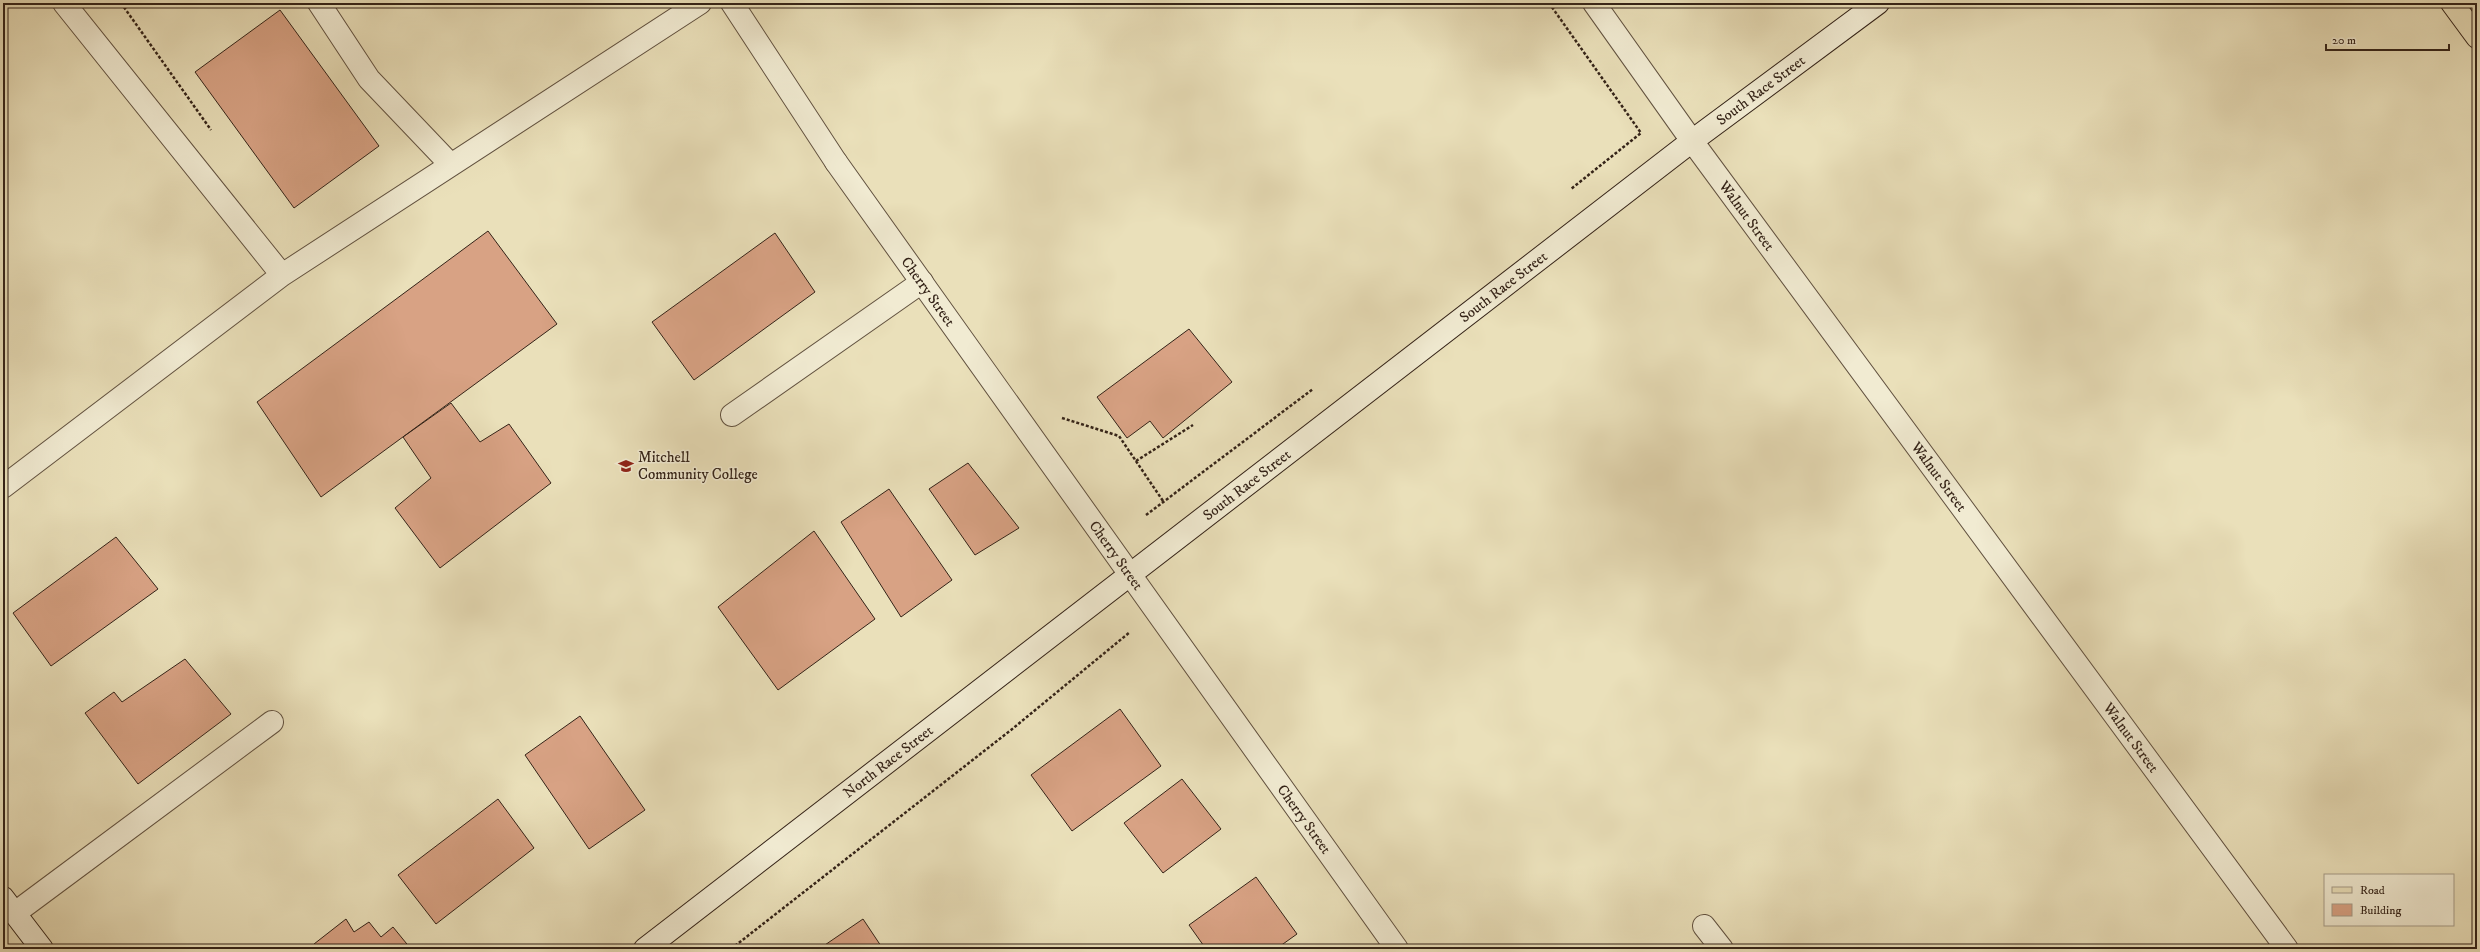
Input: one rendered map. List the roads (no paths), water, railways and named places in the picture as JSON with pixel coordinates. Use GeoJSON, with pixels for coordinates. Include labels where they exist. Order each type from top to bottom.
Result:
{"type":"FeatureCollection","features":[{"type":"Feature","properties":{"kind":"main road"},"geometry":{"type":"LineString","coordinates":[[2452,3],[2477,37]]}},
{"type":"Feature","properties":{"kind":"street"},"geometry":{"type":"LineString","coordinates":[[64,3],[282,275]]}},
{"type":"Feature","properties":{"kind":"street"},"geometry":{"type":"LineString","coordinates":[[319,3],[369,79],[451,165]]}},
{"type":"Feature","properties":{"kind":"street"},"geometry":{"type":"LineString","coordinates":[[3,487],[282,275],[700,3]]}},
{"type":"Feature","properties":{"kind":"street","name":"Cherry Street"},"geometry":{"type":"LineString","coordinates":[[732,3],[836,162],[1398,949]]}},
{"type":"Feature","properties":{"kind":"street","name":"Walnut Street"},"geometry":{"type":"LineString","coordinates":[[1594,3],[1692,141],[2287,949]]}},
{"type":"Feature","properties":{"kind":"street","name":"South Race Street"},"geometry":{"type":"LineString","coordinates":[[1130,574],[1692,141],[1878,3]]}},
{"type":"Feature","properties":{"kind":"street"},"geometry":{"type":"LineString","coordinates":[[732,415],[922,282]]}},
{"type":"Feature","properties":{"kind":"street","name":"North Race Street"},"geometry":{"type":"LineString","coordinates":[[645,949],[1130,574]]}},
{"type":"Feature","properties":{"kind":"street"},"geometry":{"type":"LineString","coordinates":[[42,949],[9,905],[272,722]]}},
{"type":"Feature","properties":{"kind":"street"},"geometry":{"type":"LineString","coordinates":[[1704,926],[1722,949]]}},
{"type":"Feature","properties":{"kind":"place","name":"Mitchell Community College"},"geometry":{"type":"Point","coordinates":[626,466]}}]}
